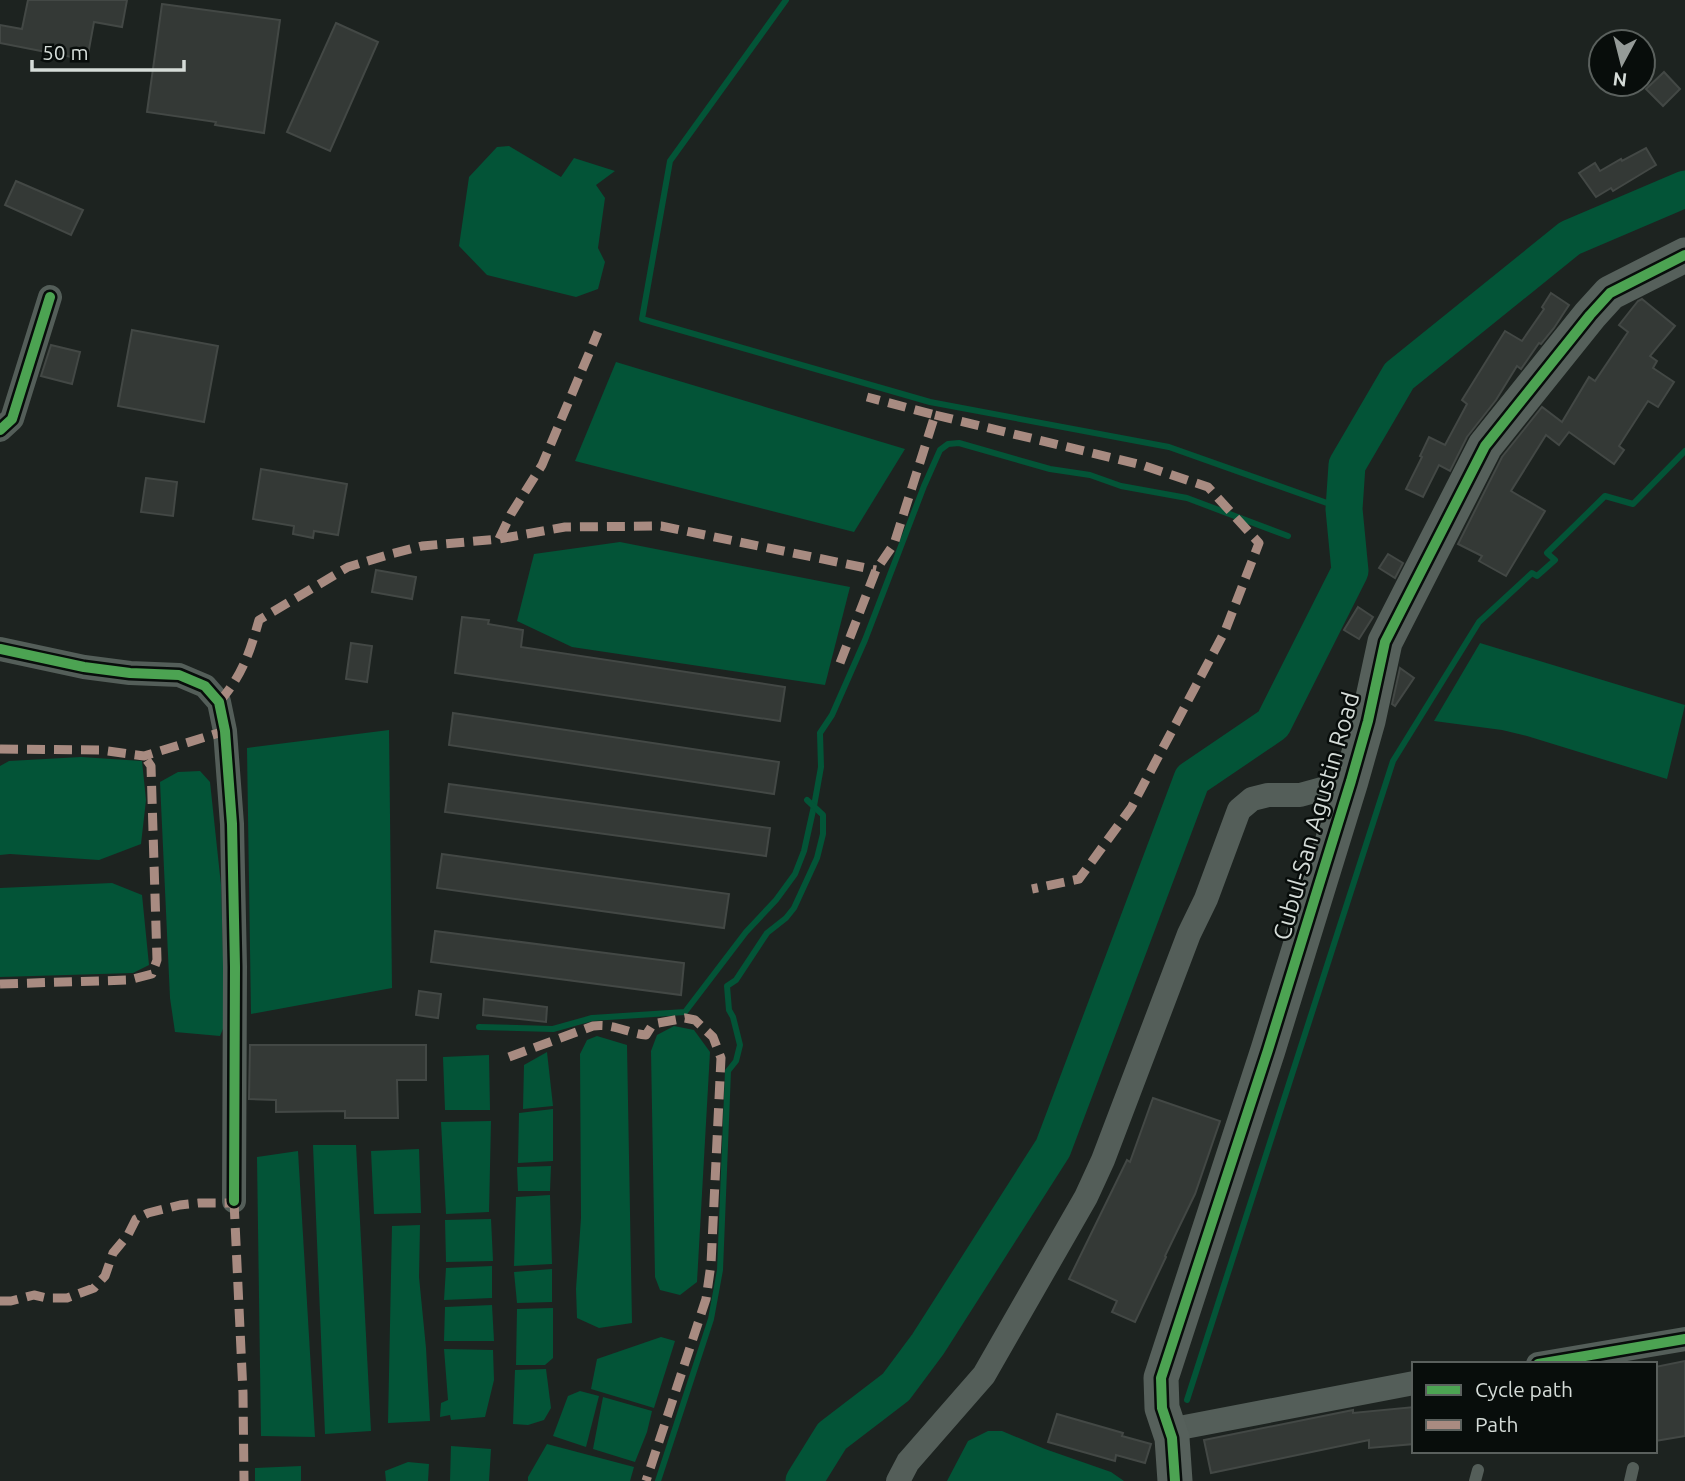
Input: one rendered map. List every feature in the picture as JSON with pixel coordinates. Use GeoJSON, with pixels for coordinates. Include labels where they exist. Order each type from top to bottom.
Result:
{"type":"FeatureCollection","features":[{"type":"Feature","properties":{"kind":"street","name":"Cubul-San Agustin Road"},"geometry":{"type":"LineString","coordinates":[[1175,1481],[1172,1438],[1162,1408],[1161,1378],[1268,1050],[1351,781],[1368,721],[1385,642],[1485,446],[1610,293],[1685,255]]}},
{"type":"Feature","properties":{"kind":"street"},"geometry":{"type":"LineString","coordinates":[[0,430],[12,419],[51,297]]}},
{"type":"Feature","properties":{"kind":"street"},"geometry":{"type":"LineString","coordinates":[[0,649],[84,667],[178,675],[205,686],[219,702],[225,731],[232,824],[235,967],[234,1202]]}},
{"type":"Feature","properties":{"kind":"street"},"geometry":{"type":"LineString","coordinates":[[898,1481],[908,1462],[984,1375],[1086,1197],[1103,1160],[1239,810],[1252,799],[1268,795],[1300,795],[1351,781]]}},
{"type":"Feature","properties":{"kind":"street"},"geometry":{"type":"LineString","coordinates":[[1550,1362],[1685,1339]]}},
{"type":"Feature","properties":{"kind":"street"},"geometry":{"type":"LineString","coordinates":[[1169,1430],[1412,1383]]}},
{"type":"Feature","properties":{"kind":"shaded area"},"geometry":{"type":"Polygon","coordinates":[[[509,146],[561,177],[574,158],[615,171],[596,185],[605,198],[598,248],[605,262],[598,289],[576,297],[487,275],[459,246],[469,177],[497,147],[509,146]]]}},
{"type":"Feature","properties":{"kind":"shaded area"},"geometry":{"type":"Polygon","coordinates":[[[616,362],[905,449],[854,532],[575,461],[616,362]]]}},
{"type":"Feature","properties":{"kind":"shaded area"},"geometry":{"type":"Polygon","coordinates":[[[620,542],[850,587],[825,685],[572,647],[517,621],[534,554],[620,542]]]}},
{"type":"Feature","properties":{"kind":"shaded area"},"geometry":{"type":"Polygon","coordinates":[[[1480,643],[1685,705],[1667,779],[1527,736],[1434,721],[1480,643]]]}},
{"type":"Feature","properties":{"kind":"shaded area"},"geometry":{"type":"Polygon","coordinates":[[[389,730],[392,988],[251,1014],[247,748],[389,730]]]}},
{"type":"Feature","properties":{"kind":"shaded area"},"geometry":{"type":"Polygon","coordinates":[[[81,757],[142,761],[146,800],[141,844],[99,860],[0,855],[0,766],[9,761],[81,757]]]}},
{"type":"Feature","properties":{"kind":"shaded area"},"geometry":{"type":"Polygon","coordinates":[[[200,771],[210,782],[221,885],[225,1024],[220,1036],[175,1032],[170,998],[160,782],[178,772],[200,771]]]}},
{"type":"Feature","properties":{"kind":"shaded area"},"geometry":{"type":"Polygon","coordinates":[[[112,883],[142,895],[149,965],[133,973],[0,977],[0,888],[112,883]]]}},
{"type":"Feature","properties":{"kind":"shaded area"},"geometry":{"type":"Polygon","coordinates":[[[674,1026],[694,1030],[710,1052],[697,1282],[680,1295],[660,1290],[655,1277],[651,1051],[657,1035],[674,1026]]]}},
{"type":"Feature","properties":{"kind":"shaded area"},"geometry":{"type":"Polygon","coordinates":[[[597,1036],[627,1045],[632,1323],[599,1328],[577,1318],[576,1289],[581,1218],[580,1054],[587,1040],[597,1036]]]}},
{"type":"Feature","properties":{"kind":"shaded area"},"geometry":{"type":"Polygon","coordinates":[[[547,1052],[553,1106],[523,1109],[524,1065],[547,1052]]]}},
{"type":"Feature","properties":{"kind":"shaded area"},"geometry":{"type":"Polygon","coordinates":[[[489,1055],[490,1110],[445,1110],[443,1057],[489,1055]]]}},
{"type":"Feature","properties":{"kind":"shaded area"},"geometry":{"type":"Polygon","coordinates":[[[553,1109],[553,1161],[518,1163],[519,1113],[553,1109]]]}},
{"type":"Feature","properties":{"kind":"shaded area"},"geometry":{"type":"Polygon","coordinates":[[[491,1121],[489,1212],[446,1214],[441,1122],[491,1121]]]}},
{"type":"Feature","properties":{"kind":"shaded area"},"geometry":{"type":"Polygon","coordinates":[[[313,1145],[356,1145],[371,1431],[325,1434],[313,1145]]]}},
{"type":"Feature","properties":{"kind":"shaded area"},"geometry":{"type":"Polygon","coordinates":[[[419,1149],[421,1213],[374,1214],[371,1151],[419,1149]]]}},
{"type":"Feature","properties":{"kind":"shaded area"},"geometry":{"type":"Polygon","coordinates":[[[298,1151],[315,1437],[261,1436],[257,1157],[298,1151]]]}},
{"type":"Feature","properties":{"kind":"shaded area"},"geometry":{"type":"Polygon","coordinates":[[[551,1166],[550,1191],[518,1191],[517,1167],[551,1166]]]}},
{"type":"Feature","properties":{"kind":"shaded area"},"geometry":{"type":"Polygon","coordinates":[[[550,1195],[552,1264],[514,1266],[516,1197],[550,1195]]]}},
{"type":"Feature","properties":{"kind":"shaded area"},"geometry":{"type":"Polygon","coordinates":[[[491,1219],[493,1261],[446,1262],[445,1220],[491,1219]]]}},
{"type":"Feature","properties":{"kind":"shaded area"},"geometry":{"type":"Polygon","coordinates":[[[420,1225],[419,1277],[430,1421],[388,1423],[392,1226],[420,1225]]]}},
{"type":"Feature","properties":{"kind":"shaded area"},"geometry":{"type":"Polygon","coordinates":[[[492,1266],[492,1298],[444,1300],[446,1268],[492,1266]]]}},
{"type":"Feature","properties":{"kind":"shaded area"},"geometry":{"type":"Polygon","coordinates":[[[552,1269],[552,1302],[517,1303],[514,1272],[552,1269]]]}},
{"type":"Feature","properties":{"kind":"shaded area"},"geometry":{"type":"Polygon","coordinates":[[[492,1305],[494,1341],[444,1341],[445,1307],[492,1305]]]}},
{"type":"Feature","properties":{"kind":"shaded area"},"geometry":{"type":"Polygon","coordinates":[[[553,1308],[553,1358],[545,1365],[516,1365],[517,1309],[553,1308]]]}},
{"type":"Feature","properties":{"kind":"shaded area"},"geometry":{"type":"Polygon","coordinates":[[[661,1337],[675,1341],[654,1408],[591,1389],[597,1359],[661,1337]]]}},
{"type":"Feature","properties":{"kind":"shaded area"},"geometry":{"type":"Polygon","coordinates":[[[444,1349],[493,1350],[494,1380],[485,1417],[451,1420],[450,1415],[440,1417],[441,1403],[448,1400],[444,1349]]]}},
{"type":"Feature","properties":{"kind":"shaded area"},"geometry":{"type":"Polygon","coordinates":[[[546,1369],[551,1408],[544,1420],[528,1425],[513,1424],[515,1370],[546,1369]]]}},
{"type":"Feature","properties":{"kind":"shaded area"},"geometry":{"type":"Polygon","coordinates":[[[580,1391],[599,1396],[586,1447],[553,1436],[568,1396],[580,1391]]]}},
{"type":"Feature","properties":{"kind":"shaded area"},"geometry":{"type":"Polygon","coordinates":[[[603,1397],[652,1411],[635,1462],[593,1449],[603,1397]]]}},
{"type":"Feature","properties":{"kind":"shaded area"},"geometry":{"type":"Polygon","coordinates":[[[988,1431],[1002,1431],[1111,1472],[1124,1481],[947,1481],[968,1441],[988,1431]]]}},
{"type":"Feature","properties":{"kind":"shaded area"},"geometry":{"type":"Polygon","coordinates":[[[547,1444],[634,1467],[630,1481],[528,1481],[547,1444]]]}},
{"type":"Feature","properties":{"kind":"shaded area"},"geometry":{"type":"Polygon","coordinates":[[[451,1446],[491,1449],[489,1481],[450,1481],[451,1446]]]}},
{"type":"Feature","properties":{"kind":"shaded area"},"geometry":{"type":"Polygon","coordinates":[[[408,1462],[429,1464],[428,1481],[386,1481],[385,1471],[408,1462]]]}},
{"type":"Feature","properties":{"kind":"shaded area"},"geometry":{"type":"Polygon","coordinates":[[[301,1466],[301,1481],[255,1481],[255,1468],[301,1466]]]}},
{"type":"Feature","properties":{"kind":"building"},"geometry":{"type":"Polygon","coordinates":[[[28,0],[127,0],[122,27],[94,22],[87,60],[0,43],[0,25],[22,29],[28,0]]]}},
{"type":"Feature","properties":{"kind":"building"},"geometry":{"type":"Polygon","coordinates":[[[162,4],[280,20],[264,133],[215,125],[216,122],[147,112],[162,4]]]}},
{"type":"Feature","properties":{"kind":"building"},"geometry":{"type":"Polygon","coordinates":[[[336,23],[378,42],[330,151],[287,132],[336,23]]]}},
{"type":"Feature","properties":{"kind":"building"},"geometry":{"type":"Polygon","coordinates":[[[1664,72],[1680,89],[1663,106],[1655,98],[1657,79],[1664,72]]]}},
{"type":"Feature","properties":{"kind":"building"},"geometry":{"type":"Polygon","coordinates":[[[1646,148],[1656,165],[1613,191],[1611,188],[1596,197],[1579,173],[1595,163],[1600,171],[1646,148]]]}},
{"type":"Feature","properties":{"kind":"building"},"geometry":{"type":"Polygon","coordinates":[[[16,181],[83,210],[71,235],[5,205],[16,181]]]}},
{"type":"Feature","properties":{"kind":"building"},"geometry":{"type":"Polygon","coordinates":[[[1551,293],[1569,305],[1521,369],[1517,366],[1496,400],[1467,437],[1450,471],[1439,465],[1423,497],[1406,489],[1429,437],[1445,445],[1467,404],[1462,400],[1505,331],[1522,341],[1544,309],[1542,307],[1551,293]]]}},
{"type":"Feature","properties":{"kind":"building"},"geometry":{"type":"Polygon","coordinates":[[[1642,299],[1675,326],[1650,356],[1657,361],[1653,368],[1674,382],[1658,407],[1648,401],[1619,446],[1624,450],[1614,464],[1569,432],[1559,445],[1546,435],[1511,491],[1545,511],[1506,576],[1479,561],[1482,556],[1458,544],[1502,457],[1542,407],[1562,422],[1589,377],[1595,381],[1628,332],[1619,325],[1642,299]]]}},
{"type":"Feature","properties":{"kind":"building"},"geometry":{"type":"Polygon","coordinates":[[[132,330],[218,346],[204,422],[118,406],[132,330]]]}},
{"type":"Feature","properties":{"kind":"building"},"geometry":{"type":"Polygon","coordinates":[[[51,345],[80,352],[72,384],[41,376],[51,345]]]}},
{"type":"Feature","properties":{"kind":"building"},"geometry":{"type":"Polygon","coordinates":[[[261,469],[347,484],[338,535],[314,531],[313,538],[293,534],[294,526],[253,519],[261,469]]]}},
{"type":"Feature","properties":{"kind":"building"},"geometry":{"type":"Polygon","coordinates":[[[146,478],[177,482],[173,516],[141,512],[146,478]]]}},
{"type":"Feature","properties":{"kind":"building"},"geometry":{"type":"Polygon","coordinates":[[[1388,554],[1403,563],[1395,578],[1379,568],[1388,554]]]}},
{"type":"Feature","properties":{"kind":"building"},"geometry":{"type":"Polygon","coordinates":[[[376,570],[416,577],[412,599],[372,592],[376,570]]]}},
{"type":"Feature","properties":{"kind":"building"},"geometry":{"type":"Polygon","coordinates":[[[1358,607],[1373,617],[1359,639],[1344,630],[1358,607]]]}},
{"type":"Feature","properties":{"kind":"building"},"geometry":{"type":"Polygon","coordinates":[[[462,617],[489,620],[488,624],[523,630],[521,647],[785,687],[780,721],[455,673],[462,617]]]}},
{"type":"Feature","properties":{"kind":"building"},"geometry":{"type":"Polygon","coordinates":[[[351,643],[372,646],[367,682],[346,679],[351,643]]]}},
{"type":"Feature","properties":{"kind":"building"},"geometry":{"type":"Polygon","coordinates":[[[1400,668],[1414,678],[1395,706],[1392,704],[1400,668]]]}},
{"type":"Feature","properties":{"kind":"building"},"geometry":{"type":"Polygon","coordinates":[[[453,713],[779,762],[774,794],[449,745],[453,713]]]}},
{"type":"Feature","properties":{"kind":"building"},"geometry":{"type":"Polygon","coordinates":[[[449,784],[770,828],[766,856],[445,812],[449,784]]]}},
{"type":"Feature","properties":{"kind":"building"},"geometry":{"type":"Polygon","coordinates":[[[442,854],[729,894],[724,928],[437,888],[442,854]]]}},
{"type":"Feature","properties":{"kind":"building"},"geometry":{"type":"Polygon","coordinates":[[[435,931],[684,963],[681,995],[431,962],[435,931]]]}},
{"type":"Feature","properties":{"kind":"building"},"geometry":{"type":"Polygon","coordinates":[[[419,991],[441,994],[438,1018],[416,1015],[419,991]]]}},
{"type":"Feature","properties":{"kind":"building"},"geometry":{"type":"Polygon","coordinates":[[[484,999],[547,1007],[546,1022],[483,1015],[484,999]]]}},
{"type":"Feature","properties":{"kind":"building"},"geometry":{"type":"Polygon","coordinates":[[[250,1045],[426,1045],[426,1080],[397,1080],[398,1118],[345,1118],[345,1111],[276,1112],[276,1100],[249,1099],[250,1045]]]}},
{"type":"Feature","properties":{"kind":"building"},"geometry":{"type":"Polygon","coordinates":[[[1153,1098],[1220,1121],[1195,1194],[1135,1322],[1112,1312],[1117,1301],[1069,1279],[1127,1160],[1130,1162],[1153,1098]]]}},
{"type":"Feature","properties":{"kind":"building"},"geometry":{"type":"Polygon","coordinates":[[[1685,1361],[1685,1436],[1657,1441],[1657,1367],[1685,1361]]]}},
{"type":"Feature","properties":{"kind":"building"},"geometry":{"type":"Polygon","coordinates":[[[1412,1407],[1412,1444],[1369,1448],[1369,1440],[1211,1473],[1204,1440],[1353,1410],[1353,1413],[1412,1407]]]}},
{"type":"Feature","properties":{"kind":"building"},"geometry":{"type":"Polygon","coordinates":[[[1057,1414],[1151,1444],[1145,1463],[1116,1455],[1115,1461],[1048,1442],[1057,1414]]]}},
{"type":"Feature","properties":{"kind":"waterway"},"geometry":{"type":"LineString","coordinates":[[786,0],[670,161],[642,319],[930,402],[1169,447],[1344,509]]}},
{"type":"Feature","properties":{"kind":"waterway"},"geometry":{"type":"LineString","coordinates":[[804,1481],[832,1436],[896,1387],[928,1344],[1053,1148],[1192,779],[1273,724],[1350,571],[1344,509],[1347,465],[1399,376],[1570,238],[1685,189]]}},
{"type":"Feature","properties":{"kind":"waterway"},"geometry":{"type":"LineString","coordinates":[[479,1027],[553,1029],[592,1018],[685,1012],[746,932],[776,900],[795,874],[804,851],[821,767],[820,733],[832,715],[865,640],[924,486],[940,450],[948,444],[959,443],[1050,469],[1090,475],[1121,486],[1187,498],[1288,536]]}},
{"type":"Feature","properties":{"kind":"waterway"},"geometry":{"type":"LineString","coordinates":[[1187,1400],[1393,761],[1479,622],[1532,573],[1537,576],[1555,560],[1547,553],[1605,496],[1633,504],[1685,451]]}},
{"type":"Feature","properties":{"kind":"waterway"},"geometry":{"type":"LineString","coordinates":[[658,1481],[711,1319],[720,1270],[728,1071],[736,1061],[740,1045],[729,1010],[727,986],[736,980],[767,933],[794,908],[817,858],[823,834],[823,815],[807,800]]}},
{"type":"Feature","properties":{"kind":"marked path"},"geometry":{"type":"LineString","coordinates":[[499,539],[511,514],[542,465],[598,332]]}},
{"type":"Feature","properties":{"kind":"marked path"},"geometry":{"type":"LineString","coordinates":[[840,663],[876,570],[894,544],[935,415],[867,397]]}},
{"type":"Feature","properties":{"kind":"marked path"},"geometry":{"type":"LineString","coordinates":[[935,415],[1142,465],[1208,487],[1259,543],[1225,631],[1131,808],[1079,879],[1032,889]]}},
{"type":"Feature","properties":{"kind":"marked path"},"geometry":{"type":"LineString","coordinates":[[219,702],[234,683],[244,663],[259,620],[348,567],[422,546],[499,539],[565,527],[661,526],[876,570]]}},
{"type":"Feature","properties":{"kind":"marked path"},"geometry":{"type":"LineString","coordinates":[[0,749],[100,750],[144,756],[225,731]]}},
{"type":"Feature","properties":{"kind":"marked path"},"geometry":{"type":"LineString","coordinates":[[0,984],[129,980],[152,974],[157,960],[151,766],[144,756]]}},
{"type":"Feature","properties":{"kind":"marked path"},"geometry":{"type":"LineString","coordinates":[[509,1057],[593,1026],[607,1026],[646,1035],[653,1024],[685,1018],[695,1020],[713,1037],[721,1058],[711,1264],[706,1299],[646,1481]]}},
{"type":"Feature","properties":{"kind":"marked path"},"geometry":{"type":"LineString","coordinates":[[234,1201],[243,1393],[244,1481]]}},
{"type":"Feature","properties":{"kind":"marked path"},"geometry":{"type":"LineString","coordinates":[[0,1301],[34,1295],[67,1298],[94,1288],[105,1276],[113,1253],[128,1235],[136,1219],[180,1205],[234,1203]]}},
{"type":"Feature","properties":{"kind":"cycle path"},"geometry":{"type":"LineString","coordinates":[[1175,1481],[1172,1438],[1162,1408],[1161,1378],[1268,1050],[1351,781],[1368,721],[1385,642],[1485,446],[1610,293],[1685,255]]}},
{"type":"Feature","properties":{"kind":"cycle path"},"geometry":{"type":"LineString","coordinates":[[0,430],[12,419],[50,297]]}},
{"type":"Feature","properties":{"kind":"cycle path"},"geometry":{"type":"LineString","coordinates":[[0,649],[84,667],[130,673],[179,675],[205,686],[219,702],[225,731],[232,824],[235,967],[234,1201]]}},
{"type":"Feature","properties":{"kind":"cycle path"},"geometry":{"type":"LineString","coordinates":[[1550,1362],[1685,1339]]}}]}
